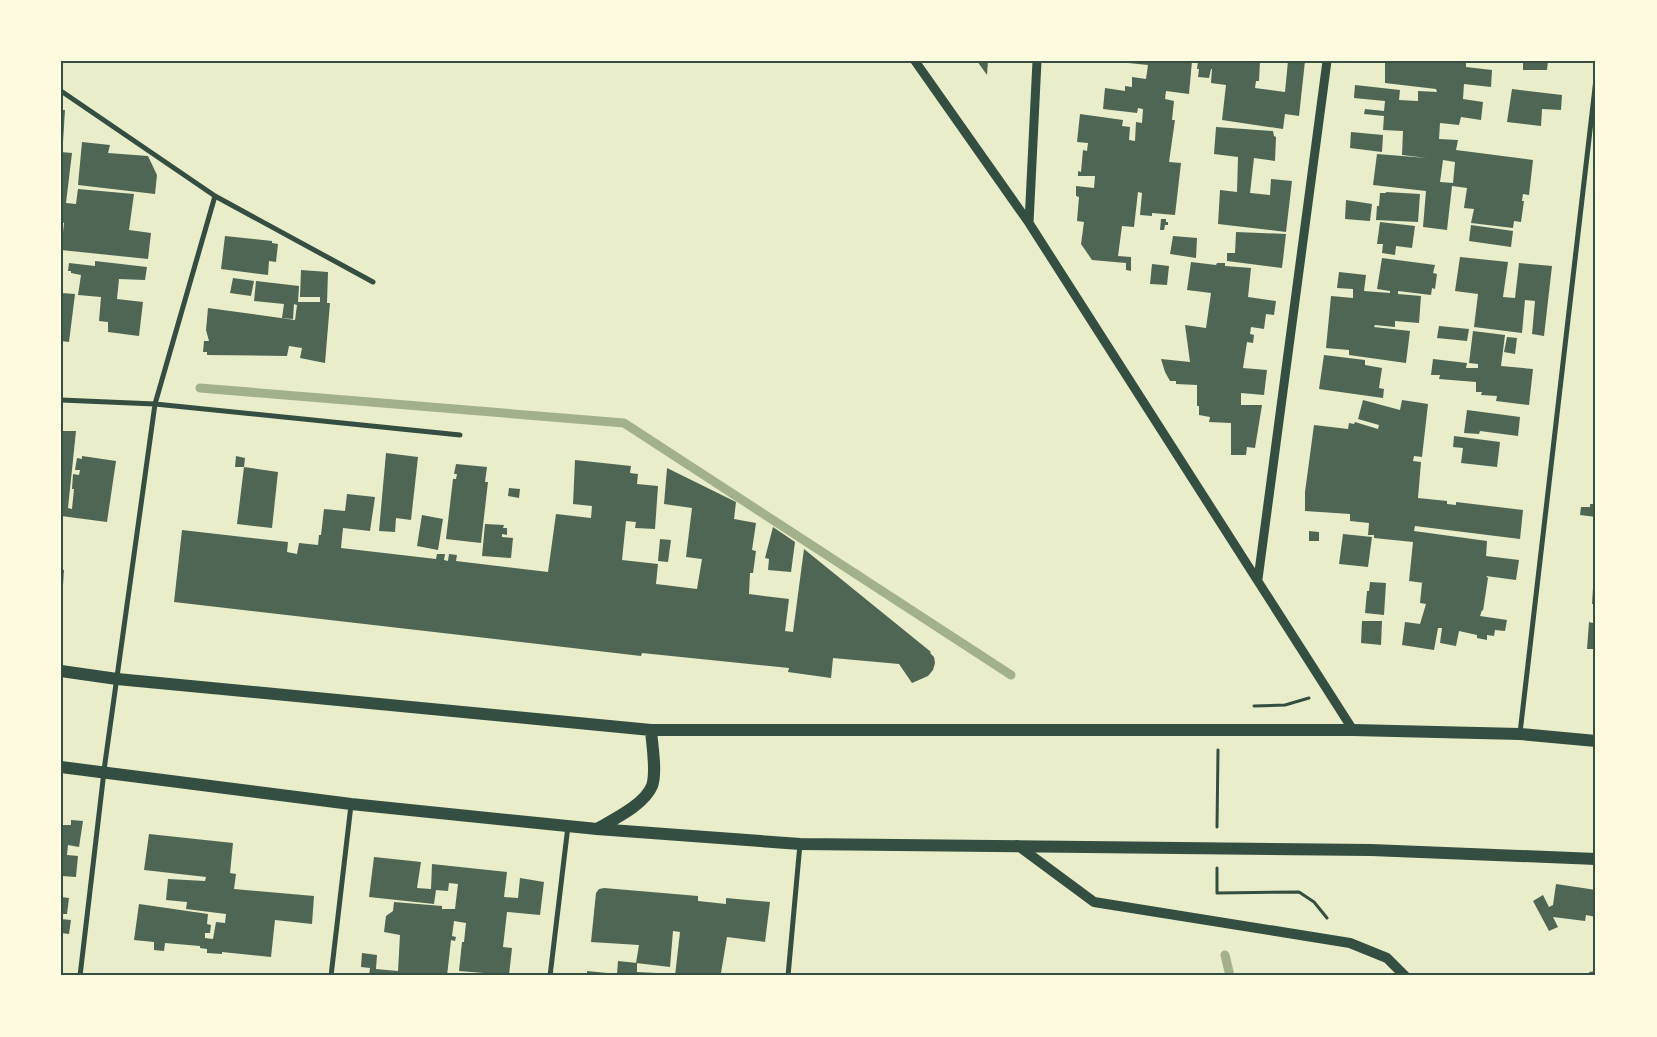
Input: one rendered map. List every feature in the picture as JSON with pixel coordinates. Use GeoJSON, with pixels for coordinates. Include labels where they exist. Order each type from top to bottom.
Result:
{"type":"FeatureCollection","features":[{"type":"Feature","properties":{"kind":"main road"},"geometry":{"type":"LineString","coordinates":[[61,671],[117,679],[651,730],[1352,730],[1520,734],[1596,741]]}},
{"type":"Feature","properties":{"kind":"main road"},"geometry":{"type":"LineString","coordinates":[[597,830],[632,808],[652,786],[654,769],[651,730]]}},
{"type":"Feature","properties":{"kind":"main road"},"geometry":{"type":"LineString","coordinates":[[61,768],[351,804],[597,830],[800,844],[1371,850],[1596,859]]}},
{"type":"Feature","properties":{"kind":"main road"},"geometry":{"type":"LineString","coordinates":[[1017,845],[1094,902],[1350,943],[1387,958],[1405,976]]}},
{"type":"Feature","properties":{"kind":"street"},"geometry":{"type":"LineString","coordinates":[[915,61],[1029,223],[1258,579],[1352,730]]}},
{"type":"Feature","properties":{"kind":"street"},"geometry":{"type":"LineString","coordinates":[[1029,223],[1037,61]]}},
{"type":"Feature","properties":{"kind":"street"},"geometry":{"type":"LineString","coordinates":[[1258,579],[1327,61]]}},
{"type":"Feature","properties":{"kind":"street"},"geometry":{"type":"LineString","coordinates":[[1520,734],[1596,80]]}},
{"type":"Feature","properties":{"kind":"street"},"geometry":{"type":"LineString","coordinates":[[61,91],[215,196],[373,282]]}},
{"type":"Feature","properties":{"kind":"street"},"geometry":{"type":"LineString","coordinates":[[80,976],[104,773],[155,404],[215,196]]}},
{"type":"Feature","properties":{"kind":"street"},"geometry":{"type":"LineString","coordinates":[[61,400],[155,404],[460,435]]}},
{"type":"Feature","properties":{"kind":"street"},"geometry":{"type":"LineString","coordinates":[[331,976],[351,804]]}},
{"type":"Feature","properties":{"kind":"street"},"geometry":{"type":"LineString","coordinates":[[550,976],[568,826]]}},
{"type":"Feature","properties":{"kind":"street"},"geometry":{"type":"LineString","coordinates":[[788,976],[800,844]]}},
{"type":"Feature","properties":{"kind":"path"},"geometry":{"type":"LineString","coordinates":[[1285,705],[1329,692]]}},
{"type":"Feature","properties":{"kind":"path"},"geometry":{"type":"LineString","coordinates":[[1217,834],[1218,746]]}},
{"type":"Feature","properties":{"kind":"path"},"geometry":{"type":"LineString","coordinates":[[1217,863],[1217,892],[1300,892],[1314,902],[1326,915],[1336,940]]}},
{"type":"Feature","properties":{"kind":"building"},"geometry":{"type":"Polygon","coordinates":[[[977,61],[988,61],[987,75],[977,61]]]}},
{"type":"Feature","properties":{"kind":"building"},"geometry":{"type":"Polygon","coordinates":[[[1128,61],[1192,61],[1189,94],[1166,91],[1165,99],[1174,101],[1172,120],[1175,120],[1169,162],[1181,163],[1175,215],[1152,213],[1152,216],[1140,215],[1142,193],[1138,192],[1134,227],[1122,226],[1118,256],[1131,257],[1131,271],[1126,270],[1126,263],[1092,260],[1081,244],[1084,222],[1077,221],[1079,197],[1076,196],[1076,186],[1094,188],[1095,176],[1078,176],[1078,171],[1081,172],[1083,150],[1087,151],[1088,143],[1077,142],[1080,114],[1123,120],[1122,126],[1130,127],[1129,140],[1135,141],[1136,122],[1142,123],[1143,109],[1138,108],[1137,113],[1103,109],[1105,88],[1125,91],[1125,86],[1132,87],[1132,77],[1146,79],[1148,65],[1128,63],[1128,61]]]}},
{"type":"Feature","properties":{"kind":"building"},"geometry":{"type":"Polygon","coordinates":[[[1198,61],[1260,61],[1259,81],[1256,81],[1255,88],[1285,92],[1288,61],[1305,61],[1299,116],[1285,114],[1283,129],[1222,120],[1226,85],[1211,83],[1212,69],[1209,78],[1198,77],[1198,61]]]}},
{"type":"Feature","properties":{"kind":"building"},"geometry":{"type":"Polygon","coordinates":[[[1385,61],[1466,61],[1466,67],[1492,70],[1491,87],[1464,84],[1463,99],[1483,102],[1481,120],[1461,117],[1459,125],[1440,123],[1439,139],[1458,140],[1456,150],[1533,160],[1529,195],[1523,194],[1521,222],[1514,221],[1513,228],[1471,223],[1474,209],[1464,208],[1467,188],[1452,186],[1447,230],[1423,227],[1426,191],[1373,185],[1377,154],[1427,158],[1402,155],[1403,131],[1383,130],[1384,116],[1364,114],[1365,109],[1384,111],[1385,101],[1354,98],[1355,85],[1400,90],[1399,100],[1418,101],[1418,91],[1437,92],[1436,89],[1385,83],[1385,61]],[[1443,160],[1440,182],[1453,183],[1455,162],[1443,160]]]}},
{"type":"Feature","properties":{"kind":"building"},"geometry":{"type":"Polygon","coordinates":[[[1523,61],[1548,61],[1547,70],[1523,70],[1523,61]]]}},
{"type":"Feature","properties":{"kind":"building"},"geometry":{"type":"Polygon","coordinates":[[[1512,89],[1562,95],[1561,110],[1542,109],[1541,126],[1507,122],[1512,89]]]}},
{"type":"Feature","properties":{"kind":"building"},"geometry":{"type":"Polygon","coordinates":[[[61,110],[65,110],[63,142],[61,142],[61,110]]]}},
{"type":"Feature","properties":{"kind":"building"},"geometry":{"type":"Polygon","coordinates":[[[1216,127],[1273,131],[1276,137],[1275,161],[1254,158],[1250,193],[1270,195],[1271,179],[1292,181],[1286,232],[1218,224],[1220,190],[1237,192],[1238,157],[1214,154],[1216,127]]]}},
{"type":"Feature","properties":{"kind":"building"},"geometry":{"type":"Polygon","coordinates":[[[1351,132],[1383,135],[1382,152],[1350,148],[1351,132]]]}},
{"type":"Feature","properties":{"kind":"building"},"geometry":{"type":"Polygon","coordinates":[[[82,142],[110,145],[108,153],[148,156],[157,175],[155,194],[78,185],[82,142]]]}},
{"type":"Feature","properties":{"kind":"building"},"geometry":{"type":"Polygon","coordinates":[[[61,152],[72,153],[66,203],[76,204],[78,189],[134,194],[129,230],[151,233],[148,259],[61,250],[64,223],[61,222],[61,152]]]}},
{"type":"Feature","properties":{"kind":"building"},"geometry":{"type":"Polygon","coordinates":[[[1380,193],[1420,194],[1418,222],[1376,220],[1380,193]]]}},
{"type":"Feature","properties":{"kind":"building"},"geometry":{"type":"Polygon","coordinates":[[[1346,200],[1372,204],[1370,221],[1345,219],[1346,200]]]}},
{"type":"Feature","properties":{"kind":"building"},"geometry":{"type":"Polygon","coordinates":[[[1161,219],[1166,219],[1166,222],[1168,222],[1164,230],[1160,230],[1161,219]]]}},
{"type":"Feature","properties":{"kind":"building"},"geometry":{"type":"Polygon","coordinates":[[[1380,222],[1415,226],[1412,248],[1396,246],[1395,255],[1382,253],[1383,244],[1377,244],[1380,222]]]}},
{"type":"Feature","properties":{"kind":"building"},"geometry":{"type":"Polygon","coordinates":[[[1471,225],[1513,231],[1511,247],[1469,241],[1471,225]]]}},
{"type":"Feature","properties":{"kind":"building"},"geometry":{"type":"Polygon","coordinates":[[[1236,232],[1286,234],[1282,268],[1227,261],[1227,253],[1235,253],[1236,232]]]}},
{"type":"Feature","properties":{"kind":"building"},"geometry":{"type":"Polygon","coordinates":[[[225,236],[272,241],[272,243],[278,244],[276,262],[269,261],[268,275],[221,269],[225,236]]]}},
{"type":"Feature","properties":{"kind":"building"},"geometry":{"type":"Polygon","coordinates":[[[1173,236],[1197,238],[1196,258],[1170,254],[1173,236]]]}},
{"type":"Feature","properties":{"kind":"building"},"geometry":{"type":"Polygon","coordinates":[[[1460,257],[1508,262],[1503,297],[1515,298],[1519,263],[1552,266],[1544,336],[1532,334],[1535,301],[1525,300],[1522,333],[1474,327],[1478,294],[1455,291],[1460,257]]]}},
{"type":"Feature","properties":{"kind":"building"},"geometry":{"type":"Polygon","coordinates":[[[1382,258],[1435,265],[1433,273],[1437,274],[1435,289],[1432,288],[1431,295],[1398,291],[1398,294],[1421,296],[1419,323],[1395,321],[1395,327],[1375,325],[1374,327],[1410,331],[1406,363],[1349,355],[1349,350],[1326,348],[1331,296],[1353,298],[1353,289],[1337,288],[1339,272],[1366,275],[1364,291],[1390,293],[1390,291],[1377,289],[1382,258]]]}},
{"type":"Feature","properties":{"kind":"building"},"geometry":{"type":"Polygon","coordinates":[[[95,261],[147,267],[145,280],[119,279],[117,299],[143,302],[139,336],[108,332],[108,322],[99,321],[101,297],[78,295],[81,275],[68,271],[69,263],[95,266],[95,261]]]}},
{"type":"Feature","properties":{"kind":"building"},"geometry":{"type":"Polygon","coordinates":[[[1191,262],[1216,265],[1217,263],[1225,263],[1225,266],[1251,268],[1248,297],[1276,301],[1274,315],[1266,314],[1264,329],[1251,327],[1250,334],[1254,335],[1253,343],[1247,342],[1243,368],[1267,370],[1264,395],[1241,393],[1241,405],[1262,405],[1255,448],[1247,447],[1246,455],[1231,455],[1231,423],[1209,422],[1210,417],[1199,415],[1197,385],[1176,384],[1176,381],[1170,381],[1161,359],[1190,362],[1185,325],[1206,328],[1211,293],[1187,290],[1191,262]]]}},
{"type":"Feature","properties":{"kind":"building"},"geometry":{"type":"Polygon","coordinates":[[[1152,264],[1169,266],[1167,285],[1150,284],[1152,264]]]}},
{"type":"Feature","properties":{"kind":"building"},"geometry":{"type":"Polygon","coordinates":[[[301,270],[328,272],[327,303],[330,303],[325,363],[300,358],[302,348],[289,346],[287,356],[207,355],[207,352],[203,352],[204,341],[209,341],[206,330],[208,308],[295,320],[297,305],[294,304],[293,319],[282,318],[284,304],[254,301],[256,281],[299,286],[298,302],[320,302],[320,297],[300,297],[301,270]]]}},
{"type":"Feature","properties":{"kind":"building"},"geometry":{"type":"Polygon","coordinates":[[[233,278],[254,281],[251,296],[230,293],[233,278]]]}},
{"type":"Feature","properties":{"kind":"building"},"geometry":{"type":"Polygon","coordinates":[[[61,293],[75,294],[69,342],[61,341],[61,293]]]}},
{"type":"Feature","properties":{"kind":"building"},"geometry":{"type":"Polygon","coordinates":[[[1439,326],[1469,329],[1467,341],[1437,338],[1439,326]]]}},
{"type":"Feature","properties":{"kind":"building"},"geometry":{"type":"Polygon","coordinates":[[[1473,331],[1505,335],[1501,366],[1533,369],[1529,405],[1496,401],[1497,396],[1481,395],[1482,392],[1476,392],[1476,382],[1439,379],[1440,375],[1431,375],[1433,359],[1467,363],[1466,368],[1478,368],[1478,364],[1469,363],[1473,331]]]}},
{"type":"Feature","properties":{"kind":"building"},"geometry":{"type":"Polygon","coordinates":[[[1507,337],[1517,338],[1515,354],[1504,352],[1507,337]]]}},
{"type":"Feature","properties":{"kind":"building"},"geometry":{"type":"Polygon","coordinates":[[[1324,355],[1365,360],[1365,365],[1382,368],[1379,388],[1384,389],[1383,398],[1319,389],[1324,355]]]}},
{"type":"Feature","properties":{"kind":"building"},"geometry":{"type":"Polygon","coordinates":[[[1363,400],[1400,410],[1402,400],[1428,404],[1422,457],[1414,456],[1413,461],[1421,462],[1418,498],[1447,501],[1447,504],[1456,505],[1456,502],[1523,510],[1520,539],[1415,526],[1414,531],[1487,541],[1486,556],[1519,560],[1516,580],[1486,576],[1488,578],[1483,611],[1480,616],[1507,620],[1505,631],[1495,630],[1494,636],[1487,635],[1487,640],[1477,638],[1477,635],[1459,631],[1456,646],[1440,643],[1442,628],[1438,628],[1434,650],[1402,645],[1405,622],[1420,624],[1426,604],[1420,603],[1422,583],[1424,583],[1409,581],[1413,542],[1374,538],[1374,535],[1368,535],[1369,523],[1350,521],[1350,514],[1305,511],[1305,492],[1314,425],[1348,429],[1349,423],[1354,424],[1355,422],[1378,429],[1379,425],[1358,419],[1363,400]]]}},
{"type":"Feature","properties":{"kind":"building"},"geometry":{"type":"Polygon","coordinates":[[[1467,410],[1520,417],[1518,436],[1480,431],[1479,434],[1464,433],[1467,410]]]}},
{"type":"Feature","properties":{"kind":"building"},"geometry":{"type":"Polygon","coordinates":[[[61,431],[76,431],[68,508],[72,509],[73,474],[79,475],[80,470],[75,470],[77,458],[82,459],[82,456],[116,461],[107,522],[61,516],[61,431]]]}},
{"type":"Feature","properties":{"kind":"building"},"geometry":{"type":"Polygon","coordinates":[[[1454,436],[1500,442],[1497,467],[1461,463],[1463,448],[1453,447],[1454,436]]]}},
{"type":"Feature","properties":{"kind":"building"},"geometry":{"type":"Polygon","coordinates":[[[386,453],[418,457],[411,520],[396,518],[395,532],[379,531],[386,453]]]}},
{"type":"Feature","properties":{"kind":"building"},"geometry":{"type":"Polygon","coordinates":[[[236,456],[245,458],[244,467],[235,467],[236,456]]]}},
{"type":"Feature","properties":{"kind":"building"},"geometry":{"type":"Polygon","coordinates":[[[575,460],[631,466],[630,473],[638,474],[637,484],[658,486],[655,529],[635,528],[636,522],[626,521],[622,560],[658,564],[656,584],[697,589],[702,559],[686,557],[692,508],[664,504],[667,468],[736,502],[734,519],[756,523],[752,550],[756,551],[753,573],[750,573],[749,594],[789,599],[785,631],[793,632],[804,549],[931,652],[935,663],[933,670],[928,676],[912,683],[899,664],[833,658],[831,678],[788,672],[789,668],[642,653],[641,656],[174,602],[182,530],[288,542],[287,552],[297,554],[299,543],[318,545],[324,509],[345,511],[347,494],[375,497],[370,531],[343,528],[341,548],[436,559],[437,554],[445,554],[444,560],[448,561],[449,554],[457,555],[456,561],[548,572],[556,514],[591,518],[592,506],[573,504],[575,460]]]}},
{"type":"Feature","properties":{"kind":"building"},"geometry":{"type":"Polygon","coordinates":[[[456,464],[487,467],[485,482],[488,482],[481,543],[446,539],[453,479],[456,479],[457,474],[454,474],[456,464]]]}},
{"type":"Feature","properties":{"kind":"building"},"geometry":{"type":"Polygon","coordinates":[[[244,467],[278,472],[272,528],[237,524],[244,467]]]}},
{"type":"Feature","properties":{"kind":"building"},"geometry":{"type":"Polygon","coordinates":[[[509,488],[520,489],[519,498],[508,496],[509,488]]]}},
{"type":"Feature","properties":{"kind":"building"},"geometry":{"type":"Polygon","coordinates":[[[1590,504],[1596,504],[1596,517],[1580,515],[1581,507],[1590,507],[1590,504]]]}},
{"type":"Feature","properties":{"kind":"building"},"geometry":{"type":"Polygon","coordinates":[[[422,515],[443,519],[438,550],[417,546],[422,515]]]}},
{"type":"Feature","properties":{"kind":"building"},"geometry":{"type":"Polygon","coordinates":[[[485,524],[504,525],[503,528],[507,528],[507,535],[502,534],[502,537],[513,538],[511,558],[482,556],[485,524]]]}},
{"type":"Feature","properties":{"kind":"building"},"geometry":{"type":"Polygon","coordinates":[[[773,527],[795,542],[791,572],[768,570],[769,559],[765,558],[773,527]]]}},
{"type":"Feature","properties":{"kind":"building"},"geometry":{"type":"Polygon","coordinates":[[[1309,531],[1319,532],[1319,541],[1309,541],[1309,531]]]}},
{"type":"Feature","properties":{"kind":"building"},"geometry":{"type":"Polygon","coordinates":[[[1343,534],[1372,537],[1368,567],[1339,564],[1343,534]]]}},
{"type":"Feature","properties":{"kind":"building"},"geometry":{"type":"Polygon","coordinates":[[[660,539],[671,540],[668,562],[658,561],[660,539]]]}},
{"type":"Feature","properties":{"kind":"building"},"geometry":{"type":"Polygon","coordinates":[[[61,569],[64,570],[63,585],[61,585],[61,569]]]}},
{"type":"Feature","properties":{"kind":"building"},"geometry":{"type":"Polygon","coordinates":[[[1370,582],[1386,583],[1384,615],[1365,613],[1367,591],[1369,591],[1370,582]]]}},
{"type":"Feature","properties":{"kind":"building"},"geometry":{"type":"Polygon","coordinates":[[[1593,588],[1596,589],[1596,604],[1592,604],[1593,588]]]}},
{"type":"Feature","properties":{"kind":"building"},"geometry":{"type":"Polygon","coordinates":[[[1595,611],[1596,649],[1587,649],[1589,622],[1593,623],[1595,611]]]}},
{"type":"Feature","properties":{"kind":"building"},"geometry":{"type":"Polygon","coordinates":[[[1362,621],[1382,621],[1381,645],[1361,643],[1362,621]]]}},
{"type":"Feature","properties":{"kind":"building"},"geometry":{"type":"Polygon","coordinates":[[[71,820],[83,821],[79,847],[68,845],[67,855],[78,856],[76,877],[61,876],[61,825],[71,825],[71,820]]]}},
{"type":"Feature","properties":{"kind":"building"},"geometry":{"type":"Polygon","coordinates":[[[149,834],[233,843],[230,873],[236,874],[234,889],[314,896],[312,924],[275,920],[271,957],[222,952],[222,954],[207,953],[207,949],[200,948],[200,946],[165,943],[164,951],[154,950],[154,942],[134,940],[139,904],[208,914],[207,924],[211,925],[210,933],[205,933],[205,938],[213,939],[216,922],[225,923],[226,914],[186,909],[187,902],[166,900],[168,879],[205,881],[206,877],[144,870],[149,834]]]}},
{"type":"Feature","properties":{"kind":"building"},"geometry":{"type":"Polygon","coordinates":[[[374,857],[421,862],[417,888],[431,889],[432,864],[507,872],[504,897],[518,898],[520,878],[544,882],[540,915],[507,912],[503,947],[512,948],[509,975],[459,971],[466,923],[454,921],[452,936],[456,937],[455,941],[451,940],[447,976],[369,976],[370,968],[361,967],[362,953],[377,955],[376,969],[398,971],[400,935],[384,932],[386,916],[393,911],[394,902],[455,909],[458,884],[449,883],[448,891],[436,890],[434,904],[369,897],[374,857]]]}},
{"type":"Feature","properties":{"kind":"building"},"geometry":{"type":"Polygon","coordinates":[[[1556,884],[1596,890],[1596,917],[1586,915],[1585,921],[1553,917],[1558,927],[1549,931],[1533,901],[1543,895],[1549,907],[1553,905],[1556,884]]]}},
{"type":"Feature","properties":{"kind":"building"},"geometry":{"type":"Polygon","coordinates":[[[599,889],[698,896],[698,901],[726,904],[726,898],[770,902],[765,942],[727,937],[721,973],[731,976],[675,976],[680,932],[673,931],[670,967],[636,963],[639,945],[591,942],[596,893],[599,889]]]}},
{"type":"Feature","properties":{"kind":"building"},"geometry":{"type":"Polygon","coordinates":[[[61,897],[69,898],[67,914],[61,914],[61,897]]]}},
{"type":"Feature","properties":{"kind":"building"},"geometry":{"type":"Polygon","coordinates":[[[61,919],[71,920],[69,934],[61,933],[61,919]]]}},
{"type":"Feature","properties":{"kind":"building"},"geometry":{"type":"Polygon","coordinates":[[[618,961],[637,963],[637,972],[656,973],[656,976],[587,976],[587,971],[617,974],[618,961]]]}},
{"type":"Feature","properties":{"kind":"building"},"geometry":{"type":"Polygon","coordinates":[[[1596,971],[1596,976],[1590,976],[1589,972],[1596,971]]]}},
{"type":"Feature","properties":{"kind":"waterway"},"geometry":{"type":"LineString","coordinates":[[200,388],[624,423],[1011,675]]}},
{"type":"Feature","properties":{"kind":"waterway"},"geometry":{"type":"LineString","coordinates":[[1225,955],[1230,976]]}}]}
